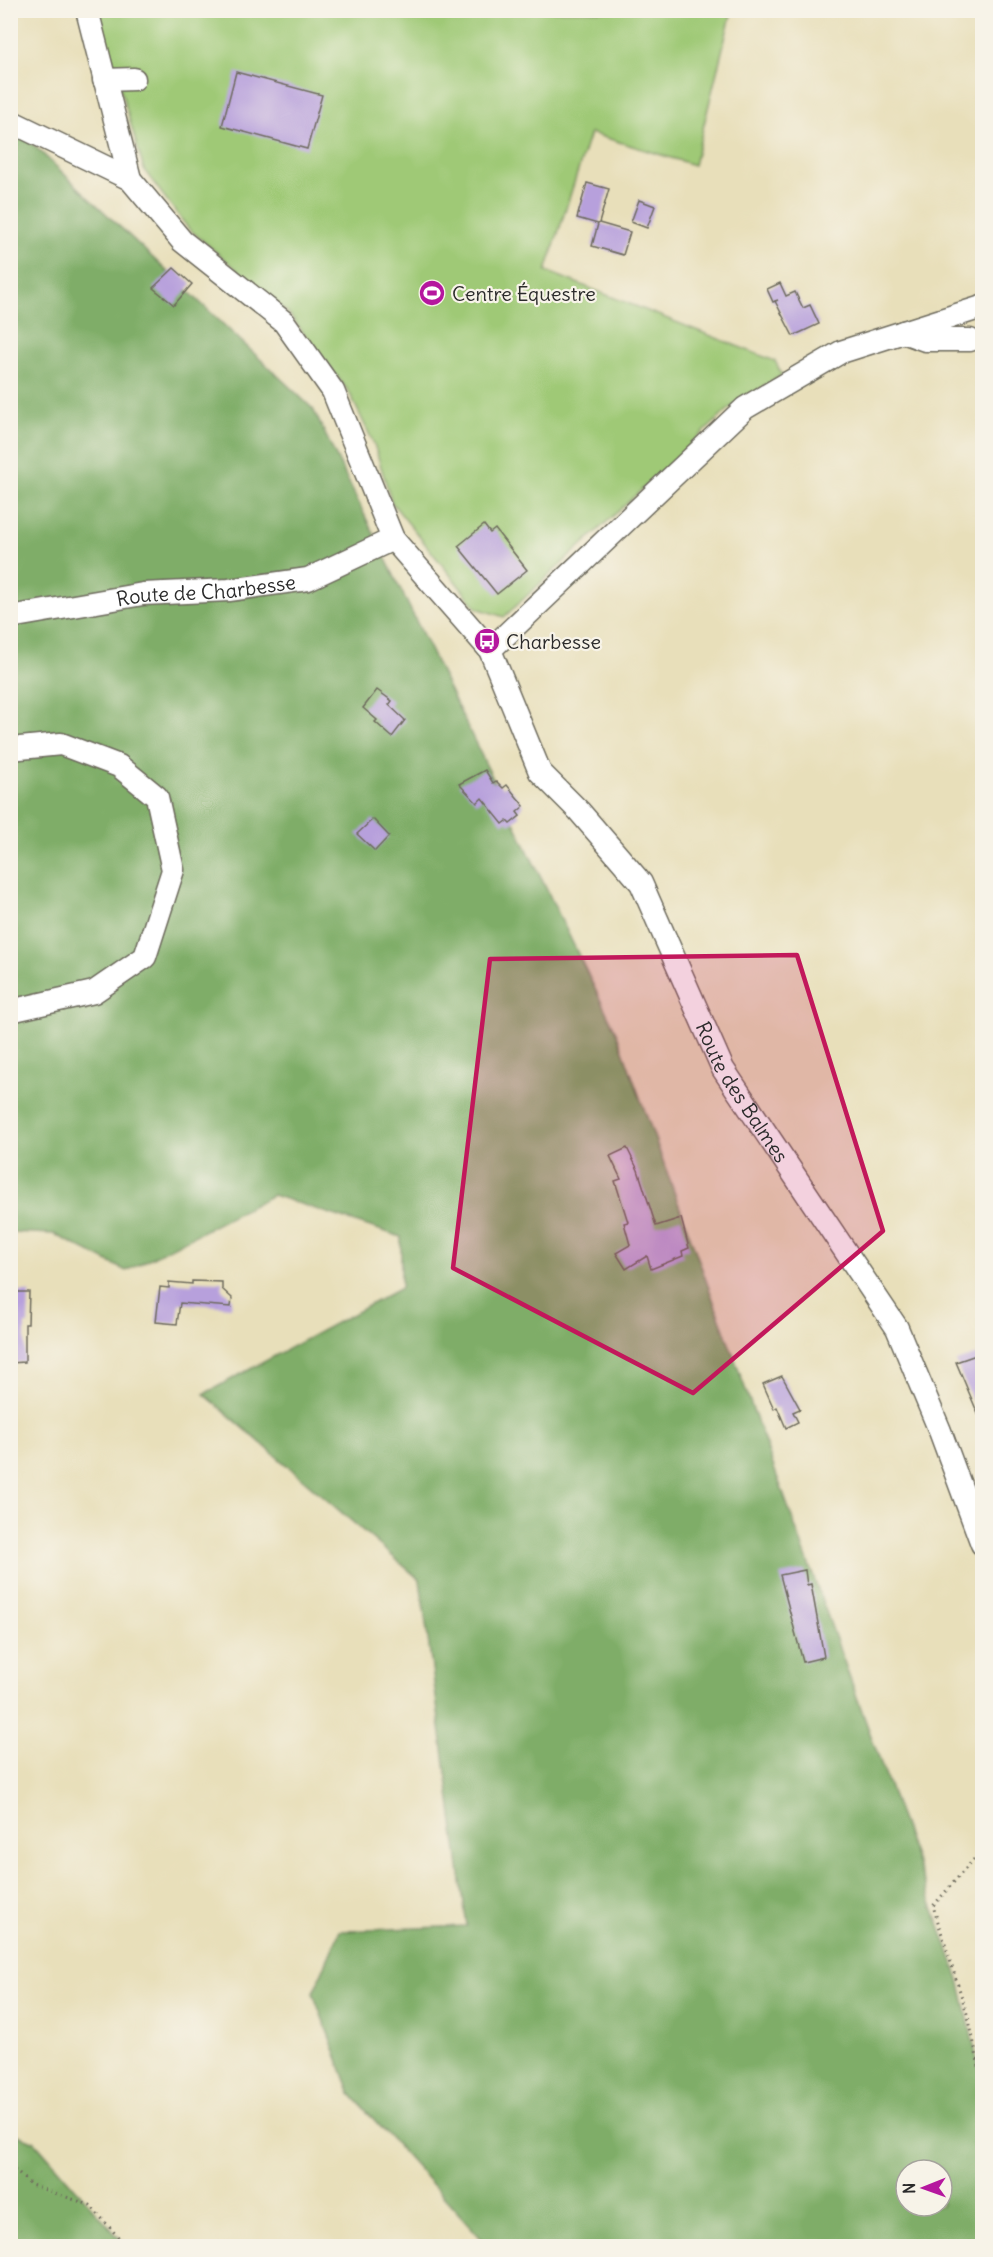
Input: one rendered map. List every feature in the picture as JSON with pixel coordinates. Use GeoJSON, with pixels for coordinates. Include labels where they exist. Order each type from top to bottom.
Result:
{"type":"FeatureCollection","features":[{"type":"Feature","properties":{"kind":"street"},"geometry":{"type":"LineString","coordinates":[[87,10],[130,179]]}},
{"type":"Feature","properties":{"kind":"street"},"geometry":{"type":"LineString","coordinates":[[104,80],[134,79]]}},
{"type":"Feature","properties":{"kind":"street"},"geometry":{"type":"LineString","coordinates":[[10,121],[130,179]]}},
{"type":"Feature","properties":{"kind":"street","name":"Route des Balmes"},"geometry":{"type":"LineString","coordinates":[[130,179],[182,241],[284,322],[333,391],[393,539],[490,650],[540,772],[579,811],[641,883],[723,1069],[897,1328],[940,1431],[982,1544]]}},
{"type":"Feature","properties":{"kind":"street"},"geometry":{"type":"LineString","coordinates":[[490,650],[745,408],[841,352],[982,307]]}},
{"type":"Feature","properties":{"kind":"street"},"geometry":{"type":"LineString","coordinates":[[903,332],[925,340],[970,340]]}},
{"type":"Feature","properties":{"kind":"street","name":"Route de Charbesse"},"geometry":{"type":"LineString","coordinates":[[10,617],[143,594],[229,590],[308,579],[393,539]]}},
{"type":"Feature","properties":{"kind":"street"},"geometry":{"type":"LineString","coordinates":[[10,749],[61,744],[119,766],[157,797],[173,870],[145,957],[94,992],[10,1011]]}},
{"type":"Feature","properties":{"kind":"path"},"geometry":{"type":"LineString","coordinates":[[982,1850],[933,1906],[969,2020],[982,2081]]}},
{"type":"Feature","properties":{"kind":"path"},"geometry":{"type":"LineString","coordinates":[[10,2166],[31,2184],[90,2205],[126,2247]]}},
{"type":"Feature","properties":{"kind":"highlighted area"},"geometry":{"type":"Polygon","coordinates":[[[797,955],[883,1231],[693,1393],[453,1268],[490,959],[797,955]]]}},
{"type":"Feature","properties":{"kind":"green space","name":"Centre Équestre"},"geometry":{"type":"Polygon","coordinates":[[[98,11],[732,11],[694,165],[590,133],[546,271],[775,361],[782,375],[730,408],[504,617],[477,608],[392,503],[374,444],[349,392],[289,314],[188,228],[144,170],[98,11]]]}},
{"type":"Feature","properties":{"kind":"green space"},"geometry":{"type":"Polygon","coordinates":[[[11,132],[28,140],[313,409],[617,1034],[959,1979],[982,2081],[982,2246],[488,2246],[351,2094],[313,1993],[340,1931],[467,1926],[420,1580],[204,1394],[401,1288],[401,1237],[273,1195],[126,1271],[54,1234],[11,1232],[11,132]]]}},
{"type":"Feature","properties":{"kind":"green space"},"geometry":{"type":"Polygon","coordinates":[[[11,2132],[35,2142],[126,2246],[11,2246],[11,2132]]]}},
{"type":"Feature","properties":{"kind":"building"},"geometry":{"type":"Polygon","coordinates":[[[236,72],[322,95],[307,149],[222,126],[236,72]]]}},
{"type":"Feature","properties":{"kind":"building"},"geometry":{"type":"Polygon","coordinates":[[[587,183],[609,189],[599,223],[630,232],[623,255],[592,246],[598,224],[577,218],[587,183]]]}},
{"type":"Feature","properties":{"kind":"building"},"geometry":{"type":"Polygon","coordinates":[[[639,200],[655,206],[647,228],[631,222],[639,200]]]}},
{"type":"Feature","properties":{"kind":"building"},"geometry":{"type":"Polygon","coordinates":[[[174,268],[192,284],[174,305],[153,288],[174,268]]]}},
{"type":"Feature","properties":{"kind":"building"},"geometry":{"type":"Polygon","coordinates":[[[780,283],[786,296],[795,292],[803,308],[810,305],[819,324],[793,336],[775,301],[773,302],[767,289],[780,283]]]}},
{"type":"Feature","properties":{"kind":"building"},"geometry":{"type":"Polygon","coordinates":[[[484,525],[490,533],[495,529],[527,570],[497,594],[458,546],[484,525]]]}},
{"type":"Feature","properties":{"kind":"building"},"geometry":{"type":"Polygon","coordinates":[[[377,690],[392,701],[389,705],[405,720],[392,737],[363,708],[377,690]]]}},
{"type":"Feature","properties":{"kind":"building"},"geometry":{"type":"Polygon","coordinates":[[[485,770],[493,783],[496,781],[503,788],[507,785],[524,806],[517,812],[520,816],[510,824],[507,821],[503,824],[482,798],[477,803],[459,784],[485,770]]]}},
{"type":"Feature","properties":{"kind":"building"},"geometry":{"type":"Polygon","coordinates":[[[373,819],[389,836],[375,851],[357,834],[373,819]]]}},
{"type":"Feature","properties":{"kind":"building"},"geometry":{"type":"Polygon","coordinates":[[[627,1148],[638,1170],[656,1226],[681,1218],[689,1248],[682,1251],[683,1256],[651,1269],[647,1256],[626,1269],[616,1253],[630,1245],[624,1223],[628,1222],[615,1181],[621,1179],[610,1156],[627,1148]]]}},
{"type":"Feature","properties":{"kind":"building"},"geometry":{"type":"Polygon","coordinates":[[[192,1281],[222,1282],[222,1289],[232,1298],[231,1307],[180,1303],[177,1324],[156,1322],[160,1287],[169,1288],[169,1282],[192,1284],[192,1281]]]}},
{"type":"Feature","properties":{"kind":"building"},"geometry":{"type":"Polygon","coordinates":[[[10,1292],[29,1292],[28,1324],[25,1324],[25,1362],[10,1363],[10,1292]]]}},
{"type":"Feature","properties":{"kind":"building"},"geometry":{"type":"Polygon","coordinates":[[[979,1354],[982,1365],[981,1421],[956,1362],[979,1354]]]}},
{"type":"Feature","properties":{"kind":"building"},"geometry":{"type":"Polygon","coordinates":[[[782,1376],[800,1409],[793,1412],[798,1422],[786,1428],[777,1407],[774,1409],[763,1384],[782,1376]]]}},
{"type":"Feature","properties":{"kind":"building"},"geometry":{"type":"Polygon","coordinates":[[[805,1570],[807,1585],[811,1584],[824,1657],[803,1662],[780,1575],[805,1570]]]}},
{"type":"Feature","properties":{"kind":"place","name":"Centre Équestre"},"geometry":{"type":"Point","coordinates":[432,293]}},
{"type":"Feature","properties":{"kind":"place","name":"Charbesse"},"geometry":{"type":"Point","coordinates":[487,641]}}]}
